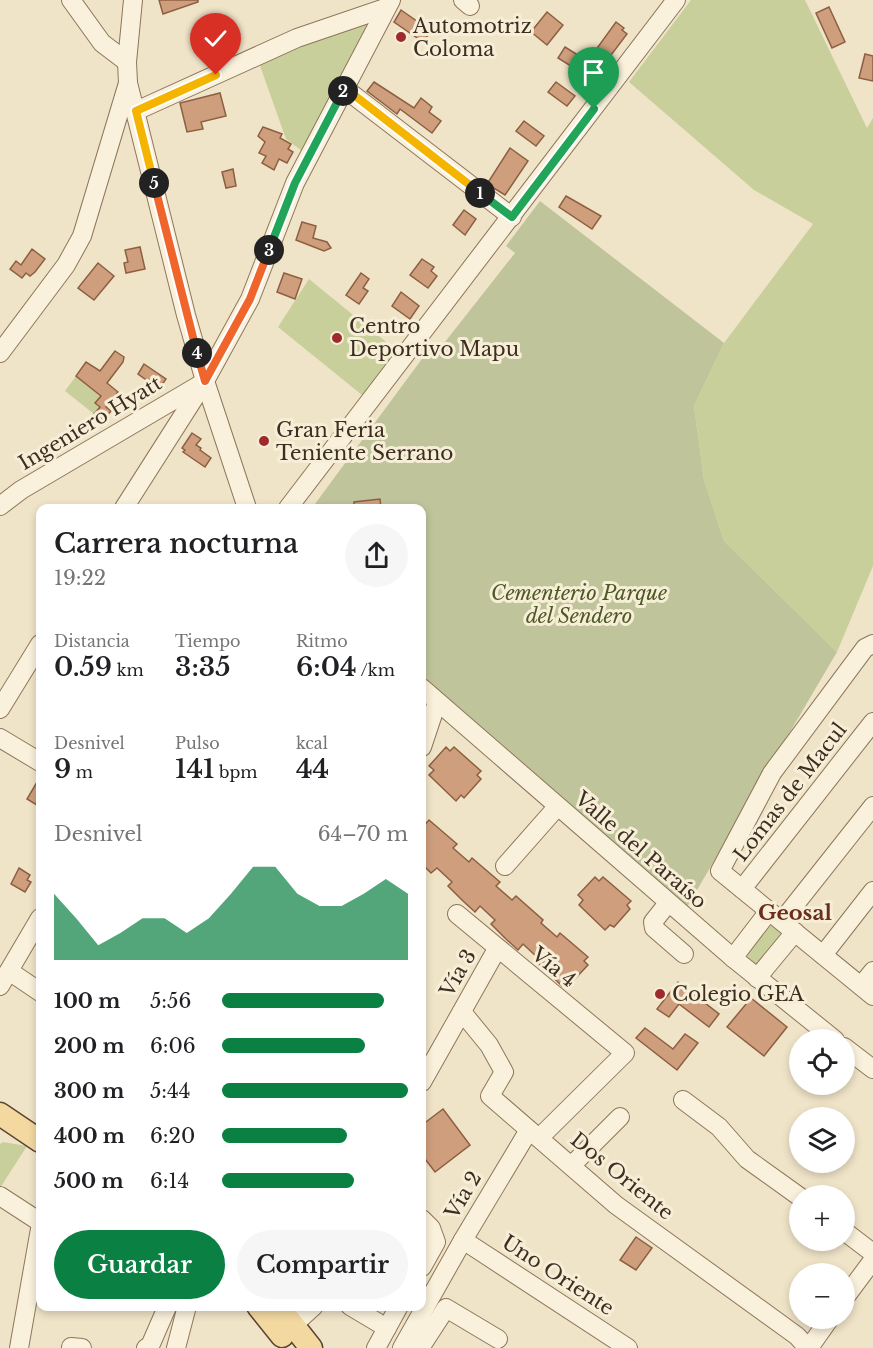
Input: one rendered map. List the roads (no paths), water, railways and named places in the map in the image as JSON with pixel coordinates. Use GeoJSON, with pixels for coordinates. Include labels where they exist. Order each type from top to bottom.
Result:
{"type":"FeatureCollection","features":[{"type":"Feature","properties":{"kind":"main road"},"geometry":{"type":"LineString","coordinates":[[0,1100],[36,1133]]}},
{"type":"Feature","properties":{"kind":"main road"},"geometry":{"type":"LineString","coordinates":[[0,1114],[36,1133]]}},
{"type":"Feature","properties":{"kind":"main road"},"geometry":{"type":"LineString","coordinates":[[0,1138],[36,1134]]}},
{"type":"Feature","properties":{"kind":"main road"},"geometry":{"type":"LineString","coordinates":[[262,1311],[291,1348]]}},
{"type":"Feature","properties":{"kind":"main road"},"geometry":{"type":"LineString","coordinates":[[288,1314],[311,1348]]}},
{"type":"Feature","properties":{"kind":"street"},"geometry":{"type":"LineString","coordinates":[[71,0],[102,43],[127,62]]}},
{"type":"Feature","properties":{"kind":"street"},"geometry":{"type":"LineString","coordinates":[[133,0],[127,62],[128,84],[186,315],[205,381],[247,504]]}},
{"type":"Feature","properties":{"kind":"street"},"geometry":{"type":"LineString","coordinates":[[291,504],[676,0]]}},
{"type":"Feature","properties":{"kind":"street"},"geometry":{"type":"LineString","coordinates":[[127,504],[205,381],[250,299],[295,183],[386,3]]}},
{"type":"Feature","properties":{"kind":"street"},"geometry":{"type":"LineString","coordinates":[[136,111],[297,38],[386,3]]}},
{"type":"Feature","properties":{"kind":"street"},"geometry":{"type":"LineString","coordinates":[[0,353],[66,265],[82,236],[128,84]]}},
{"type":"Feature","properties":{"kind":"street"},"geometry":{"type":"LineString","coordinates":[[345,88],[512,217]]}},
{"type":"Feature","properties":{"kind":"street","name":"Ingeniero Hyatt"},"geometry":{"type":"LineString","coordinates":[[0,506],[21,490],[205,381]]}},
{"type":"Feature","properties":{"kind":"street"},"geometry":{"type":"LineString","coordinates":[[873,644],[865,648],[772,773],[720,871],[867,991],[873,971]]}},
{"type":"Feature","properties":{"kind":"street"},"geometry":{"type":"LineString","coordinates":[[0,710],[36,651]]}},
{"type":"Feature","properties":{"kind":"street","name":"Valle del Paraíso"},"geometry":{"type":"LineString","coordinates":[[426,692],[668,903],[822,1029]]}},
{"type":"Feature","properties":{"kind":"street"},"geometry":{"type":"LineString","coordinates":[[426,735],[437,702]]}},
{"type":"Feature","properties":{"kind":"street","name":"Lomas de Macul"},"geometry":{"type":"LineString","coordinates":[[742,889],[873,723]]}},
{"type":"Feature","properties":{"kind":"street"},"geometry":{"type":"LineString","coordinates":[[0,738],[36,760]]}},
{"type":"Feature","properties":{"kind":"street"},"geometry":{"type":"LineString","coordinates":[[757,978],[782,922],[873,806]]}},
{"type":"Feature","properties":{"kind":"street"},"geometry":{"type":"LineString","coordinates":[[505,866],[557,807]]}},
{"type":"Feature","properties":{"kind":"street"},"geometry":{"type":"LineString","coordinates":[[823,955],[873,891]]}},
{"type":"Feature","properties":{"kind":"street"},"geometry":{"type":"LineString","coordinates":[[668,903],[653,922],[654,928],[684,954]]}},
{"type":"Feature","properties":{"kind":"street","name":"Vía 4"},"geometry":{"type":"LineString","coordinates":[[457,914],[625,1053]]}},
{"type":"Feature","properties":{"kind":"street"},"geometry":{"type":"LineString","coordinates":[[733,958],[782,922]]}},
{"type":"Feature","properties":{"kind":"street"},"geometry":{"type":"LineString","coordinates":[[33,948],[4,979],[36,991]]}},
{"type":"Feature","properties":{"kind":"street","name":"Vía 3"},"geometry":{"type":"LineString","coordinates":[[426,1075],[497,949]]}},
{"type":"Feature","properties":{"kind":"street","name":"Dos Oriente"},"geometry":{"type":"LineString","coordinates":[[462,1012],[489,1045],[504,1072],[490,1096],[616,1205],[797,1336],[809,1348]]}},
{"type":"Feature","properties":{"kind":"street","name":"Vía 2"},"geometry":{"type":"LineString","coordinates":[[426,1306],[463,1240],[535,1133],[625,1053]]}},
{"type":"Feature","properties":{"kind":"street"},"geometry":{"type":"LineString","coordinates":[[855,1055],[873,1068]]}},
{"type":"Feature","properties":{"kind":"street"},"geometry":{"type":"LineString","coordinates":[[683,1100],[719,1127],[747,1159],[789,1189]]}},
{"type":"Feature","properties":{"kind":"street"},"geometry":{"type":"LineString","coordinates":[[572,1166],[620,1117]]}},
{"type":"Feature","properties":{"kind":"street"},"geometry":{"type":"LineString","coordinates":[[0,1196],[36,1218]]}},
{"type":"Feature","properties":{"kind":"street"},"geometry":{"type":"LineString","coordinates":[[426,1223],[431,1228],[436,1242],[426,1260]]}},
{"type":"Feature","properties":{"kind":"street","name":"Uno Oriente"},"geometry":{"type":"LineString","coordinates":[[463,1240],[628,1348]]}},
{"type":"Feature","properties":{"kind":"street"},"geometry":{"type":"LineString","coordinates":[[855,1240],[873,1253]]}},
{"type":"Feature","properties":{"kind":"street"},"geometry":{"type":"LineString","coordinates":[[19,1348],[36,1252]]}},
{"type":"Feature","properties":{"kind":"street"},"geometry":{"type":"LineString","coordinates":[[855,1284],[873,1260]]}},
{"type":"Feature","properties":{"kind":"street"},"geometry":{"type":"LineString","coordinates":[[420,1348],[446,1308],[498,1339]]}},
{"type":"Feature","properties":{"kind":"street"},"geometry":{"type":"LineString","coordinates":[[146,1348],[150,1346],[164,1311]]}},
{"type":"Feature","properties":{"kind":"street"},"geometry":{"type":"LineString","coordinates":[[358,1311],[387,1328]]}},
{"type":"Feature","properties":{"kind":"street"},"geometry":{"type":"LineString","coordinates":[[376,1348],[396,1311]]}},
{"type":"Feature","properties":{"kind":"street","name":"Vía 2"},"geometry":{"type":"LineString","coordinates":[[402,1348],[423,1311]]}},
{"type":"Feature","properties":{"kind":"street"},"geometry":{"type":"LineString","coordinates":[[176,1348],[185,1312]]}},
{"type":"Feature","properties":{"kind":"street"},"geometry":{"type":"LineString","coordinates":[[809,1348],[823,1329]]}},
{"type":"Feature","properties":{"kind":"place","name":"Automotriz Coloma"},"geometry":{"type":"Point","coordinates":[401,37]}},
{"type":"Feature","properties":{"kind":"place","name":"Centro Deportivo Mapu"},"geometry":{"type":"Point","coordinates":[337,338]}},
{"type":"Feature","properties":{"kind":"place","name":"Gran Feria Teniente Serrano"},"geometry":{"type":"Point","coordinates":[264,441]}},
{"type":"Feature","properties":{"kind":"place","name":"Colegio GEA"},"geometry":{"type":"Point","coordinates":[660,994]}},
{"type":"Feature","properties":{"kind":"district","name":"Geosal"},"geometry":{"type":"Point","coordinates":[795,913]}},
{"type":"Feature","properties":{"kind":"park label","name":"Cementerio Parque del Sendero"},"geometry":{"type":"Point","coordinates":[579,604]}}]}
